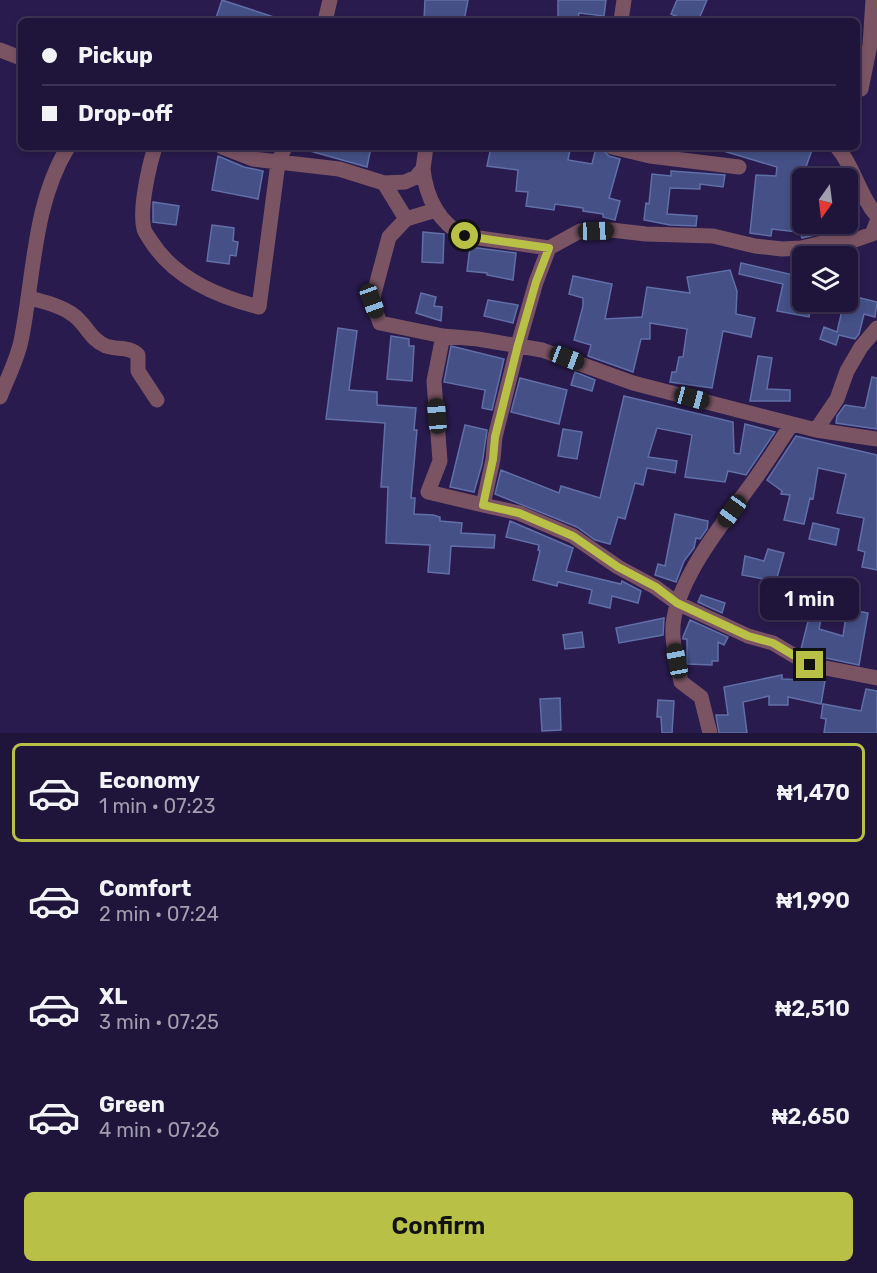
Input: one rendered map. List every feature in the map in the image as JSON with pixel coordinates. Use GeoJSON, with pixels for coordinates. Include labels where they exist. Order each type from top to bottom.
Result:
{"type":"FeatureCollection","features":[{"type":"Feature","properties":{"kind":"street"},"geometry":{"type":"LineString","coordinates":[[326,18],[330,0]]}},
{"type":"Feature","properties":{"kind":"street"},"geometry":{"type":"LineString","coordinates":[[621,18],[624,0]]}},
{"type":"Feature","properties":{"kind":"street"},"geometry":{"type":"LineString","coordinates":[[860,89],[870,45],[873,0]]}},
{"type":"Feature","properties":{"kind":"street"},"geometry":{"type":"LineString","coordinates":[[0,50],[18,57]]}},
{"type":"Feature","properties":{"kind":"street"},"geometry":{"type":"LineString","coordinates":[[0,397],[21,343],[42,216],[67,150]]}},
{"type":"Feature","properties":{"kind":"street"},"geometry":{"type":"LineString","coordinates":[[154,150],[144,196],[144,230],[156,249],[178,270],[199,285],[234,301],[259,307],[278,163],[284,150]]}},
{"type":"Feature","properties":{"kind":"street"},"geometry":{"type":"LineString","coordinates":[[230,150],[253,159],[339,169],[384,183],[405,182],[416,177],[423,169]]}},
{"type":"Feature","properties":{"kind":"street"},"geometry":{"type":"LineString","coordinates":[[426,150],[424,185],[436,210],[453,231],[465,236],[549,248],[580,231],[611,230],[646,234],[713,236],[755,246],[801,248],[831,241],[855,240],[872,234],[877,222]]}},
{"type":"Feature","properties":{"kind":"street"},"geometry":{"type":"LineString","coordinates":[[839,150],[857,179],[868,206],[877,216]]}},
{"type":"Feature","properties":{"kind":"street"},"geometry":{"type":"LineString","coordinates":[[649,152],[739,167]]}},
{"type":"Feature","properties":{"kind":"street"},"geometry":{"type":"LineString","coordinates":[[384,183],[406,219]]}},
{"type":"Feature","properties":{"kind":"street"},"geometry":{"type":"LineString","coordinates":[[436,210],[406,219],[389,237],[372,301],[380,323],[443,336],[542,350],[633,383],[816,430],[877,439]]}},
{"type":"Feature","properties":{"kind":"street"},"geometry":{"type":"LineString","coordinates":[[483,505],[493,459],[495,437],[518,345],[536,282],[549,248]]}},
{"type":"Feature","properties":{"kind":"street"},"geometry":{"type":"LineString","coordinates":[[28,298],[49,303],[74,314],[88,334],[107,346],[134,351],[138,355],[138,371],[157,400]]}},
{"type":"Feature","properties":{"kind":"street"},"geometry":{"type":"LineString","coordinates":[[816,430],[837,399],[847,371],[861,347],[877,328]]}},
{"type":"Feature","properties":{"kind":"street"},"geometry":{"type":"LineString","coordinates":[[443,336],[434,381],[440,460],[428,492],[519,513],[573,536],[618,567],[656,587],[677,603],[748,636],[773,643],[810,665],[877,678]]}},
{"type":"Feature","properties":{"kind":"street"},"geometry":{"type":"LineString","coordinates":[[710,733],[701,697],[681,682],[673,641],[673,620],[677,603],[714,536],[791,424]]}},
{"type":"Feature","properties":{"kind":"building"},"geometry":{"type":"Polygon","coordinates":[[[222,0],[277,18],[216,18],[222,0]]]}},
{"type":"Feature","properties":{"kind":"building"},"geometry":{"type":"Polygon","coordinates":[[[425,0],[468,0],[465,18],[424,18],[425,0]]]}},
{"type":"Feature","properties":{"kind":"building"},"geometry":{"type":"Polygon","coordinates":[[[558,0],[606,0],[604,16],[579,13],[578,18],[558,18],[558,0]]]}},
{"type":"Feature","properties":{"kind":"building"},"geometry":{"type":"Polygon","coordinates":[[[677,0],[707,0],[699,18],[681,18],[671,14],[677,0]]]}},
{"type":"Feature","properties":{"kind":"building"},"geometry":{"type":"Polygon","coordinates":[[[310,150],[370,150],[367,167],[310,150]]]}},
{"type":"Feature","properties":{"kind":"building"},"geometry":{"type":"Polygon","coordinates":[[[490,150],[570,150],[568,160],[592,164],[596,150],[603,150],[609,156],[620,159],[609,198],[620,201],[615,220],[603,217],[603,214],[583,211],[583,208],[555,204],[554,210],[526,206],[528,192],[516,191],[518,170],[487,166],[490,150]]]}},
{"type":"Feature","properties":{"kind":"building"},"geometry":{"type":"Polygon","coordinates":[[[720,150],[812,150],[806,168],[792,168],[792,231],[772,229],[771,236],[750,233],[756,175],[776,176],[777,167],[720,150]]]}},
{"type":"Feature","properties":{"kind":"building"},"geometry":{"type":"Polygon","coordinates":[[[218,156],[244,167],[263,171],[258,199],[212,190],[218,156]]]}},
{"type":"Feature","properties":{"kind":"building"},"geometry":{"type":"Polygon","coordinates":[[[671,171],[725,175],[723,187],[700,184],[700,189],[670,188],[667,214],[697,216],[696,226],[670,225],[644,220],[646,203],[649,204],[652,174],[671,176],[671,171]]]}},
{"type":"Feature","properties":{"kind":"building"},"geometry":{"type":"Polygon","coordinates":[[[153,202],[179,206],[176,225],[153,222],[153,202]]]}},
{"type":"Feature","properties":{"kind":"building"},"geometry":{"type":"Polygon","coordinates":[[[212,225],[234,228],[233,241],[238,242],[236,256],[230,255],[229,264],[207,261],[212,225]]]}},
{"type":"Feature","properties":{"kind":"building"},"geometry":{"type":"Polygon","coordinates":[[[423,232],[444,234],[443,263],[422,262],[423,232]]]}},
{"type":"Feature","properties":{"kind":"building"},"geometry":{"type":"Polygon","coordinates":[[[801,234],[815,235],[802,238],[801,234]]]}},
{"type":"Feature","properties":{"kind":"building"},"geometry":{"type":"Polygon","coordinates":[[[470,247],[516,253],[513,280],[487,275],[487,273],[467,271],[470,247]]]}},
{"type":"Feature","properties":{"kind":"building"},"geometry":{"type":"Polygon","coordinates":[[[741,263],[792,275],[792,312],[810,312],[809,317],[777,311],[783,284],[739,274],[741,263]]]}},
{"type":"Feature","properties":{"kind":"building"},"geometry":{"type":"Polygon","coordinates":[[[730,270],[737,291],[736,314],[755,318],[751,337],[723,331],[712,388],[670,382],[672,372],[676,372],[679,357],[683,357],[687,329],[650,323],[650,339],[641,339],[633,372],[588,356],[591,345],[574,340],[583,298],[569,294],[573,276],[612,284],[605,319],[642,317],[647,287],[690,293],[687,277],[730,270]]]}},
{"type":"Feature","properties":{"kind":"building"},"geometry":{"type":"Polygon","coordinates":[[[421,293],[436,297],[434,306],[442,307],[441,321],[416,313],[421,293]]]}},
{"type":"Feature","properties":{"kind":"building"},"geometry":{"type":"Polygon","coordinates":[[[858,297],[877,302],[875,317],[864,314],[859,334],[855,339],[839,335],[836,345],[820,339],[824,327],[837,332],[842,312],[858,312],[858,297]]]}},
{"type":"Feature","properties":{"kind":"building"},"geometry":{"type":"Polygon","coordinates":[[[488,300],[518,305],[513,323],[484,316],[488,300]]]}},
{"type":"Feature","properties":{"kind":"building"},"geometry":{"type":"Polygon","coordinates":[[[338,328],[357,331],[349,390],[377,392],[377,405],[416,408],[414,430],[417,430],[411,498],[415,498],[414,514],[433,515],[440,517],[440,521],[462,523],[461,533],[495,535],[494,548],[451,546],[449,574],[428,572],[430,545],[386,543],[388,487],[381,487],[385,423],[326,419],[338,328]]]}},
{"type":"Feature","properties":{"kind":"building"},"geometry":{"type":"Polygon","coordinates":[[[391,336],[409,339],[409,346],[414,346],[412,381],[387,379],[391,336]]]}},
{"type":"Feature","properties":{"kind":"building"},"geometry":{"type":"Polygon","coordinates":[[[451,346],[504,359],[492,410],[482,408],[485,390],[444,382],[451,346]]]}},
{"type":"Feature","properties":{"kind":"building"},"geometry":{"type":"Polygon","coordinates":[[[758,356],[772,358],[767,389],[790,390],[790,401],[750,401],[758,356]]]}},
{"type":"Feature","properties":{"kind":"building"},"geometry":{"type":"Polygon","coordinates":[[[575,372],[595,380],[592,391],[571,385],[575,372]]]}},
{"type":"Feature","properties":{"kind":"building"},"geometry":{"type":"Polygon","coordinates":[[[872,377],[877,378],[877,429],[836,423],[837,416],[845,405],[865,408],[872,377]]]}},
{"type":"Feature","properties":{"kind":"building"},"geometry":{"type":"Polygon","coordinates":[[[520,378],[567,390],[559,424],[511,412],[520,378]]]}},
{"type":"Feature","properties":{"kind":"building"},"geometry":{"type":"Polygon","coordinates":[[[624,396],[733,422],[734,453],[740,454],[745,424],[775,432],[746,475],[728,471],[725,482],[685,477],[692,435],[657,428],[648,457],[677,461],[675,473],[647,468],[643,485],[635,483],[625,519],[618,517],[610,544],[595,540],[577,527],[495,494],[501,470],[559,493],[561,486],[600,498],[624,396]]]}},
{"type":"Feature","properties":{"kind":"building"},"geometry":{"type":"Polygon","coordinates":[[[465,425],[487,430],[482,464],[474,492],[450,487],[465,425]]]}},
{"type":"Feature","properties":{"kind":"building"},"geometry":{"type":"Polygon","coordinates":[[[563,429],[582,432],[577,459],[558,456],[563,429]]]}},
{"type":"Feature","properties":{"kind":"building"},"geometry":{"type":"Polygon","coordinates":[[[796,436],[877,455],[877,570],[862,567],[865,552],[858,550],[864,518],[837,513],[846,474],[818,468],[813,499],[810,498],[804,524],[784,520],[790,495],[781,494],[782,491],[767,480],[796,436]]]}},
{"type":"Feature","properties":{"kind":"building"},"geometry":{"type":"Polygon","coordinates":[[[675,514],[708,521],[707,529],[700,539],[696,538],[694,548],[684,561],[676,582],[655,575],[658,564],[665,566],[675,514]]]}},
{"type":"Feature","properties":{"kind":"building"},"geometry":{"type":"Polygon","coordinates":[[[510,521],[573,548],[566,571],[621,584],[622,581],[641,591],[638,603],[612,596],[610,608],[589,603],[592,590],[558,582],[557,586],[533,580],[540,551],[538,550],[539,545],[506,537],[510,521]]]}},
{"type":"Feature","properties":{"kind":"building"},"geometry":{"type":"Polygon","coordinates":[[[813,523],[839,529],[836,545],[809,539],[813,523]]]}},
{"type":"Feature","properties":{"kind":"building"},"geometry":{"type":"Polygon","coordinates":[[[768,549],[784,553],[776,581],[785,583],[781,606],[766,603],[770,580],[742,575],[745,556],[764,561],[768,549]]]}},
{"type":"Feature","properties":{"kind":"building"},"geometry":{"type":"Polygon","coordinates":[[[818,582],[828,584],[819,629],[843,636],[847,609],[868,613],[859,665],[812,655],[801,649],[818,582]]]}},
{"type":"Feature","properties":{"kind":"building"},"geometry":{"type":"Polygon","coordinates":[[[701,595],[725,603],[722,613],[698,602],[701,595]]]}},
{"type":"Feature","properties":{"kind":"building"},"geometry":{"type":"Polygon","coordinates":[[[664,618],[663,635],[619,643],[616,628],[664,618]]]}},
{"type":"Feature","properties":{"kind":"building"},"geometry":{"type":"Polygon","coordinates":[[[690,620],[728,637],[724,645],[718,642],[718,661],[712,661],[712,665],[687,664],[687,639],[683,637],[690,620]]]}},
{"type":"Feature","properties":{"kind":"building"},"geometry":{"type":"Polygon","coordinates":[[[582,632],[584,647],[565,649],[563,635],[582,632]]]}},
{"type":"Feature","properties":{"kind":"building"},"geometry":{"type":"Polygon","coordinates":[[[782,675],[782,679],[804,680],[805,677],[825,681],[821,704],[788,697],[788,705],[769,705],[769,696],[743,702],[747,733],[719,733],[716,715],[728,715],[724,687],[782,675]]]}},
{"type":"Feature","properties":{"kind":"building"},"geometry":{"type":"Polygon","coordinates":[[[866,689],[877,691],[877,733],[824,733],[826,719],[821,718],[823,704],[861,711],[866,689]]]}},
{"type":"Feature","properties":{"kind":"building"},"geometry":{"type":"Polygon","coordinates":[[[560,698],[561,730],[542,731],[540,699],[560,698]]]}},
{"type":"Feature","properties":{"kind":"building"},"geometry":{"type":"Polygon","coordinates":[[[658,700],[674,701],[672,733],[662,733],[661,717],[657,717],[658,700]]]}},
{"type":"Feature","properties":{"kind":"route"},"geometry":{"type":"LineString","coordinates":[[465,236],[549,248],[536,282],[518,345],[495,437],[493,459],[483,505],[519,513],[573,536],[595,553],[656,587],[677,603],[748,636],[773,643],[810,665]]}}]}
